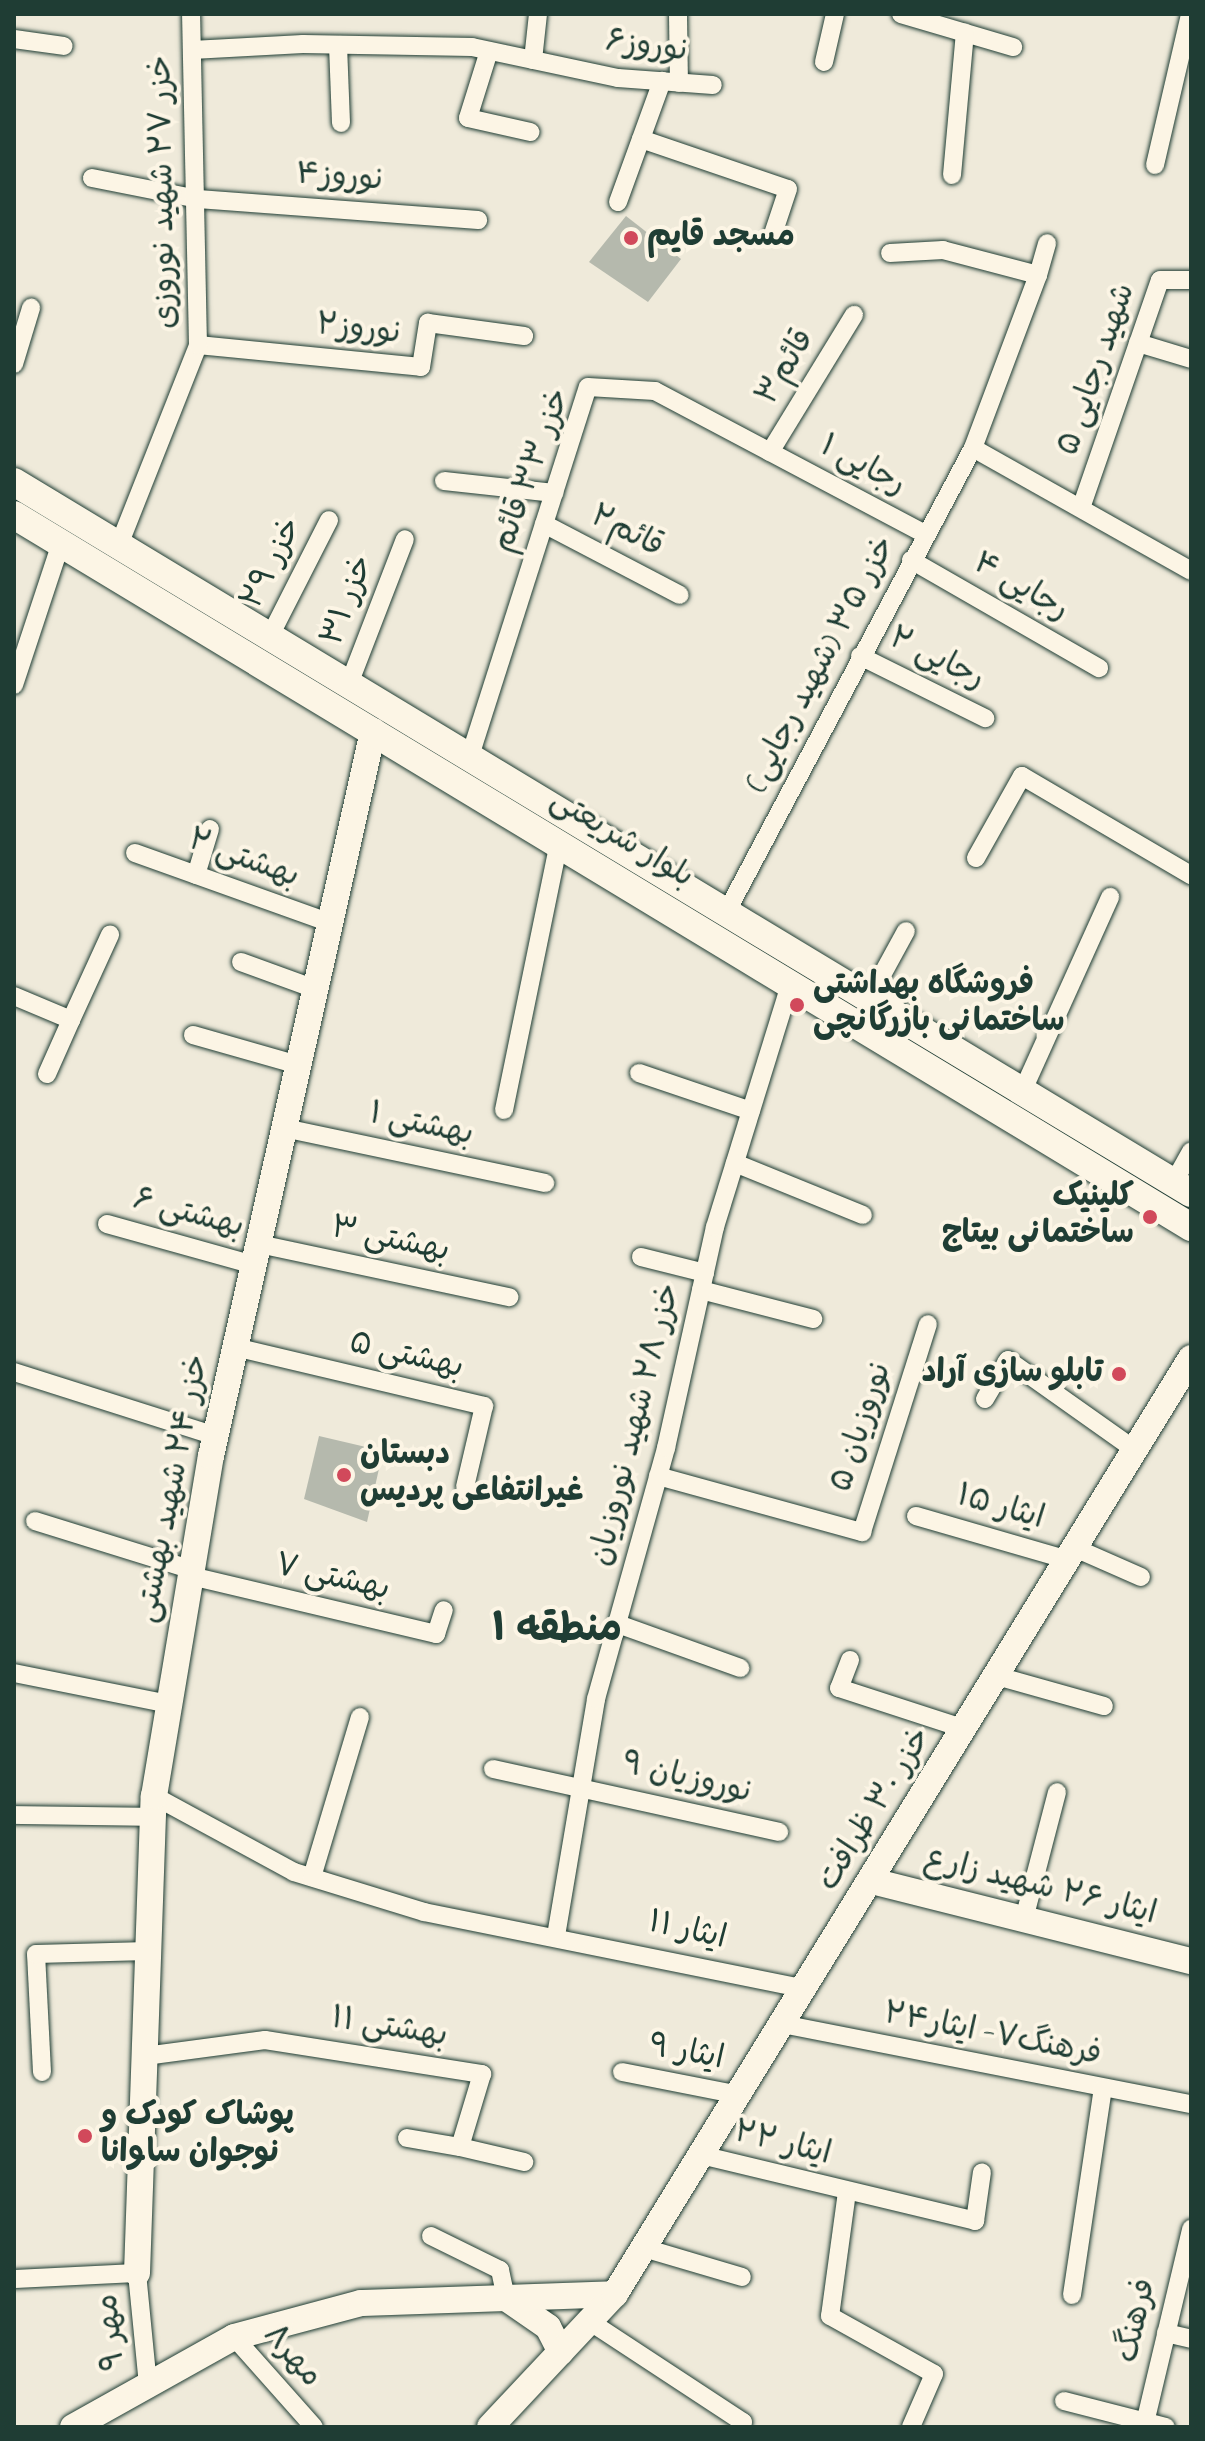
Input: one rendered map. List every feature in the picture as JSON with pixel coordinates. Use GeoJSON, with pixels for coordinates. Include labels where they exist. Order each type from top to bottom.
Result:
{"type":"FeatureCollection","features":[{"type":"Feature","properties":{"kind":"main road","name":"بلوار شریعتی"},"geometry":{"type":"LineString","coordinates":[[14,482],[1182,1188]]}},
{"type":"Feature","properties":{"kind":"main road","name":"بلوار شریعتی"},"geometry":{"type":"LineString","coordinates":[[14,515],[791,981],[1191,1227]]}},
{"type":"Feature","properties":{"kind":"street","name":"خزر ۲۷ شهید نوروزی"},"geometry":{"type":"LineString","coordinates":[[119,545],[198,345],[198,199],[191,14]]}},
{"type":"Feature","properties":{"kind":"street"},"geometry":{"type":"LineString","coordinates":[[533,60],[538,14]]}},
{"type":"Feature","properties":{"kind":"street"},"geometry":{"type":"LineString","coordinates":[[618,202],[641,139],[670,82],[678,14]]}},
{"type":"Feature","properties":{"kind":"street"},"geometry":{"type":"LineString","coordinates":[[824,62],[835,14]]}},
{"type":"Feature","properties":{"kind":"street"},"geometry":{"type":"LineString","coordinates":[[901,14],[1013,47]]}},
{"type":"Feature","properties":{"kind":"street"},"geometry":{"type":"LineString","coordinates":[[1155,165],[1190,14]]}},
{"type":"Feature","properties":{"kind":"street"},"geometry":{"type":"LineString","coordinates":[[952,175],[965,33]]}},
{"type":"Feature","properties":{"kind":"street"},"geometry":{"type":"LineString","coordinates":[[14,39],[64,46]]}},
{"type":"Feature","properties":{"kind":"street","name":"نوروز۶"},"geometry":{"type":"LineString","coordinates":[[192,50],[338,45],[489,51],[670,82],[713,85]]}},
{"type":"Feature","properties":{"kind":"street"},"geometry":{"type":"LineString","coordinates":[[338,45],[341,123]]}},
{"type":"Feature","properties":{"kind":"street"},"geometry":{"type":"LineString","coordinates":[[489,51],[468,118],[530,132]]}},
{"type":"Feature","properties":{"kind":"street"},"geometry":{"type":"LineString","coordinates":[[641,139],[788,189],[773,234]]}},
{"type":"Feature","properties":{"kind":"street","name":"نوروز۴"},"geometry":{"type":"LineString","coordinates":[[92,178],[198,199],[478,220]]}},
{"type":"Feature","properties":{"kind":"street","name":"خزر ۳۵ (شهید رجایی)"},"geometry":{"type":"LineString","coordinates":[[727,911],[973,448],[1047,243]]}},
{"type":"Feature","properties":{"kind":"street"},"geometry":{"type":"LineString","coordinates":[[890,253],[943,250],[1038,275]]}},
{"type":"Feature","properties":{"kind":"street","name":"شهید رجایی ۵"},"geometry":{"type":"LineString","coordinates":[[1081,508],[1160,280],[1191,280]]}},
{"type":"Feature","properties":{"kind":"street"},"geometry":{"type":"LineString","coordinates":[[14,364],[31,308]]}},
{"type":"Feature","properties":{"kind":"street","name":"قائم۳"},"geometry":{"type":"LineString","coordinates":[[770,452],[854,315]]}},
{"type":"Feature","properties":{"kind":"street","name":"نوروز۲"},"geometry":{"type":"LineString","coordinates":[[198,345],[421,367],[428,323],[524,336]]}},
{"type":"Feature","properties":{"kind":"street"},"geometry":{"type":"LineString","coordinates":[[1138,343],[1191,359]]}},
{"type":"Feature","properties":{"kind":"street","name":"خزر ۳۳ قائم"},"geometry":{"type":"LineString","coordinates":[[470,756],[588,387],[655,391],[770,452]]}},
{"type":"Feature","properties":{"kind":"street"},"geometry":{"type":"LineString","coordinates":[[973,448],[1191,571]]}},
{"type":"Feature","properties":{"kind":"street","name":"رجایی ۱"},"geometry":{"type":"LineString","coordinates":[[770,452],[925,534]]}},
{"type":"Feature","properties":{"kind":"street"},"geometry":{"type":"LineString","coordinates":[[444,481],[554,493]]}},
{"type":"Feature","properties":{"kind":"street","name":"خزر ۲۹"},"geometry":{"type":"LineString","coordinates":[[270,636],[329,520]]}},
{"type":"Feature","properties":{"kind":"street","name":"قائم۲"},"geometry":{"type":"LineString","coordinates":[[544,524],[680,595]]}},
{"type":"Feature","properties":{"kind":"street","name":"خزر ۳۱"},"geometry":{"type":"LineString","coordinates":[[349,684],[405,539]]}},
{"type":"Feature","properties":{"kind":"street"},"geometry":{"type":"LineString","coordinates":[[14,685],[61,543]]}},
{"type":"Feature","properties":{"kind":"street","name":"رجایی ۴"},"geometry":{"type":"LineString","coordinates":[[911,560],[1099,668]]}},
{"type":"Feature","properties":{"kind":"street","name":"رجایی ۲"},"geometry":{"type":"LineString","coordinates":[[860,656],[985,718]]}},
{"type":"Feature","properties":{"kind":"street","name":"خزر ۲۴ شهید بهشتی"},"geometry":{"type":"LineString","coordinates":[[137,2273],[153,1807],[216,1436],[373,731]]}},
{"type":"Feature","properties":{"kind":"street"},"geometry":{"type":"LineString","coordinates":[[976,858],[1022,776],[1191,875]]}},
{"type":"Feature","properties":{"kind":"street"},"geometry":{"type":"LineString","coordinates":[[196,875],[210,829]]}},
{"type":"Feature","properties":{"kind":"street"},"geometry":{"type":"LineString","coordinates":[[504,1110],[559,842]]}},
{"type":"Feature","properties":{"kind":"street","name":"بهشتی ۲"},"geometry":{"type":"LineString","coordinates":[[135,853],[330,923]]}},
{"type":"Feature","properties":{"kind":"street"},"geometry":{"type":"LineString","coordinates":[[1023,1090],[1110,897]]}},
{"type":"Feature","properties":{"kind":"street"},"geometry":{"type":"LineString","coordinates":[[870,997],[906,931]]}},
{"type":"Feature","properties":{"kind":"street"},"geometry":{"type":"LineString","coordinates":[[47,1074],[110,935]]}},
{"type":"Feature","properties":{"kind":"street"},"geometry":{"type":"LineString","coordinates":[[241,962],[315,989]]}},
{"type":"Feature","properties":{"kind":"street","name":"خزر ۲۸ شهید نوروزیان"},"geometry":{"type":"LineString","coordinates":[[556,1936],[596,1699],[658,1476],[703,1282],[735,1163],[791,981]]}},
{"type":"Feature","properties":{"kind":"street"},"geometry":{"type":"LineString","coordinates":[[14,996],[71,1020]]}},
{"type":"Feature","properties":{"kind":"street"},"geometry":{"type":"LineString","coordinates":[[193,1035],[298,1065]]}},
{"type":"Feature","properties":{"kind":"street"},"geometry":{"type":"LineString","coordinates":[[639,1073],[751,1111]]}},
{"type":"Feature","properties":{"kind":"street","name":"بهشتی ۱"},"geometry":{"type":"LineString","coordinates":[[284,1128],[545,1183]]}},
{"type":"Feature","properties":{"kind":"street"},"geometry":{"type":"LineString","coordinates":[[1182,1188],[1191,1151]]}},
{"type":"Feature","properties":{"kind":"street"},"geometry":{"type":"LineString","coordinates":[[735,1163],[863,1215]]}},
{"type":"Feature","properties":{"kind":"street","name":"بهشتی ۶"},"geometry":{"type":"LineString","coordinates":[[107,1224],[256,1254]]}},
{"type":"Feature","properties":{"kind":"street","name":"بهشتی ۳"},"geometry":{"type":"LineString","coordinates":[[256,1254],[509,1297]]}},
{"type":"Feature","properties":{"kind":"street"},"geometry":{"type":"LineString","coordinates":[[641,1257],[703,1282],[813,1319]]}},
{"type":"Feature","properties":{"kind":"street","name":"نوروزیان ۵"},"geometry":{"type":"LineString","coordinates":[[658,1476],[862,1532],[928,1324]]}},
{"type":"Feature","properties":{"kind":"street","name":"بهشتی ۵"},"geometry":{"type":"LineString","coordinates":[[235,1347],[484,1406],[465,1487]]}},
{"type":"Feature","properties":{"kind":"street","name":"خزر ۳۰ ظرافت"},"geometry":{"type":"LineString","coordinates":[[490,2427],[615,2294],[872,1881],[1191,1358]]}},
{"type":"Feature","properties":{"kind":"street"},"geometry":{"type":"LineString","coordinates":[[985,1399],[1008,1360],[1135,1450]]}},
{"type":"Feature","properties":{"kind":"street"},"geometry":{"type":"LineString","coordinates":[[14,1372],[216,1436]]}},
{"type":"Feature","properties":{"kind":"street","name":"ایثار ۱۵"},"geometry":{"type":"LineString","coordinates":[[916,1516],[1072,1554],[1141,1577]]}},
{"type":"Feature","properties":{"kind":"street"},"geometry":{"type":"LineString","coordinates":[[35,1521],[191,1573]]}},
{"type":"Feature","properties":{"kind":"street","name":"بهشتی ۷"},"geometry":{"type":"LineString","coordinates":[[191,1573],[436,1634],[444,1610]]}},
{"type":"Feature","properties":{"kind":"street"},"geometry":{"type":"LineString","coordinates":[[618,1624],[740,1668]]}},
{"type":"Feature","properties":{"kind":"street"},"geometry":{"type":"LineString","coordinates":[[850,1660],[839,1688],[965,1729]]}},
{"type":"Feature","properties":{"kind":"street"},"geometry":{"type":"LineString","coordinates":[[14,1673],[169,1704]]}},
{"type":"Feature","properties":{"kind":"street"},"geometry":{"type":"LineString","coordinates":[[997,1676],[1104,1706]]}},
{"type":"Feature","properties":{"kind":"street"},"geometry":{"type":"LineString","coordinates":[[312,1877],[360,1717]]}},
{"type":"Feature","properties":{"kind":"street","name":"نوروزیان ۹"},"geometry":{"type":"LineString","coordinates":[[493,1769],[582,1785],[779,1832]]}},
{"type":"Feature","properties":{"kind":"street"},"geometry":{"type":"LineString","coordinates":[[1024,1919],[1057,1792]]}},
{"type":"Feature","properties":{"kind":"street"},"geometry":{"type":"LineString","coordinates":[[14,1815],[153,1807]]}},
{"type":"Feature","properties":{"kind":"street","name":"ایثار ۱۱"},"geometry":{"type":"LineString","coordinates":[[153,1807],[312,1877],[424,1912],[556,1936],[805,1989]]}},
{"type":"Feature","properties":{"kind":"street","name":"ایثار ۲۶ شهید زارع"},"geometry":{"type":"LineString","coordinates":[[872,1881],[1191,1961]]}},
{"type":"Feature","properties":{"kind":"street"},"geometry":{"type":"LineString","coordinates":[[42,2072],[36,1954],[148,1951]]}},
{"type":"Feature","properties":{"kind":"street","name":"فرهنگ۷- ایثار۲۴"},"geometry":{"type":"LineString","coordinates":[[782,2024],[1191,2104]]}},
{"type":"Feature","properties":{"kind":"street","name":"بهشتی ۱۱"},"geometry":{"type":"LineString","coordinates":[[145,2056],[265,2040],[482,2074],[460,2147]]}},
{"type":"Feature","properties":{"kind":"street","name":"ایثار ۹"},"geometry":{"type":"LineString","coordinates":[[622,2072],[739,2095]]}},
{"type":"Feature","properties":{"kind":"street"},"geometry":{"type":"LineString","coordinates":[[1072,2295],[1103,2088]]}},
{"type":"Feature","properties":{"kind":"street"},"geometry":{"type":"LineString","coordinates":[[407,2138],[524,2162]]}},
{"type":"Feature","properties":{"kind":"street","name":"ایثار ۲۲"},"geometry":{"type":"LineString","coordinates":[[701,2155],[975,2221],[982,2172]]}},
{"type":"Feature","properties":{"kind":"street"},"geometry":{"type":"LineString","coordinates":[[847,2192],[830,2316],[934,2374],[911,2427]]}},
{"type":"Feature","properties":{"kind":"street"},"geometry":{"type":"LineString","coordinates":[[431,2236],[500,2270],[506,2298],[548,2327],[561,2352]]}},
{"type":"Feature","properties":{"kind":"street","name":"فرهنگ"},"geometry":{"type":"LineString","coordinates":[[1145,2424],[1190,2237]]}},
{"type":"Feature","properties":{"kind":"street"},"geometry":{"type":"LineString","coordinates":[[644,2248],[742,2277]]}},
{"type":"Feature","properties":{"kind":"street"},"geometry":{"type":"LineString","coordinates":[[14,2279],[137,2273]]}},
{"type":"Feature","properties":{"kind":"street","name":"مهر ۹"},"geometry":{"type":"LineString","coordinates":[[137,2273],[148,2385]]}},
{"type":"Feature","properties":{"kind":"street"},"geometry":{"type":"LineString","coordinates":[[73,2427],[234,2337],[361,2303],[615,2294]]}},
{"type":"Feature","properties":{"kind":"street"},"geometry":{"type":"LineString","coordinates":[[589,2321],[742,2424]]}},
{"type":"Feature","properties":{"kind":"street"},"geometry":{"type":"LineString","coordinates":[[1166,2333],[1191,2339]]}},
{"type":"Feature","properties":{"kind":"street","name":"مهر۸"},"geometry":{"type":"LineString","coordinates":[[234,2337],[309,2421]]}},
{"type":"Feature","properties":{"kind":"street"},"geometry":{"type":"LineString","coordinates":[[1064,2401],[1166,2427]]}},
{"type":"Feature","properties":{"kind":"building","name":"مسجد قایم"},"geometry":{"type":"Polygon","coordinates":[[[626,216],[681,259],[648,302],[589,262],[626,216]]]}},
{"type":"Feature","properties":{"kind":"building","name":"دبستان غیرانتفاعی پردیس"},"geometry":{"type":"Polygon","coordinates":[[[319,1436],[383,1451],[367,1522],[304,1499],[319,1436]]]}},
{"type":"Feature","properties":{"kind":"place","name":"مسجد قایم"},"geometry":{"type":"Point","coordinates":[631,238]}},
{"type":"Feature","properties":{"kind":"place","name":"فروشگاه بهداشتی ساختمانی بازرگانچی"},"geometry":{"type":"Point","coordinates":[797,1005]}},
{"type":"Feature","properties":{"kind":"place","name":"کلینیک ساختمانی بیتاج"},"geometry":{"type":"Point","coordinates":[1150,1217]}},
{"type":"Feature","properties":{"kind":"place","name":"تابلو سازی آراد"},"geometry":{"type":"Point","coordinates":[1119,1374]}},
{"type":"Feature","properties":{"kind":"place","name":"دبستان غیرانتفاعی پردیس"},"geometry":{"type":"Point","coordinates":[344,1475]}},
{"type":"Feature","properties":{"kind":"place","name":"پوشاک کودک و نوجوان ساوانا"},"geometry":{"type":"Point","coordinates":[85,2136]}},
{"type":"Feature","properties":{"kind":"district","name":"منطقه ۱"},"geometry":{"type":"Point","coordinates":[557,1631]}}]}
